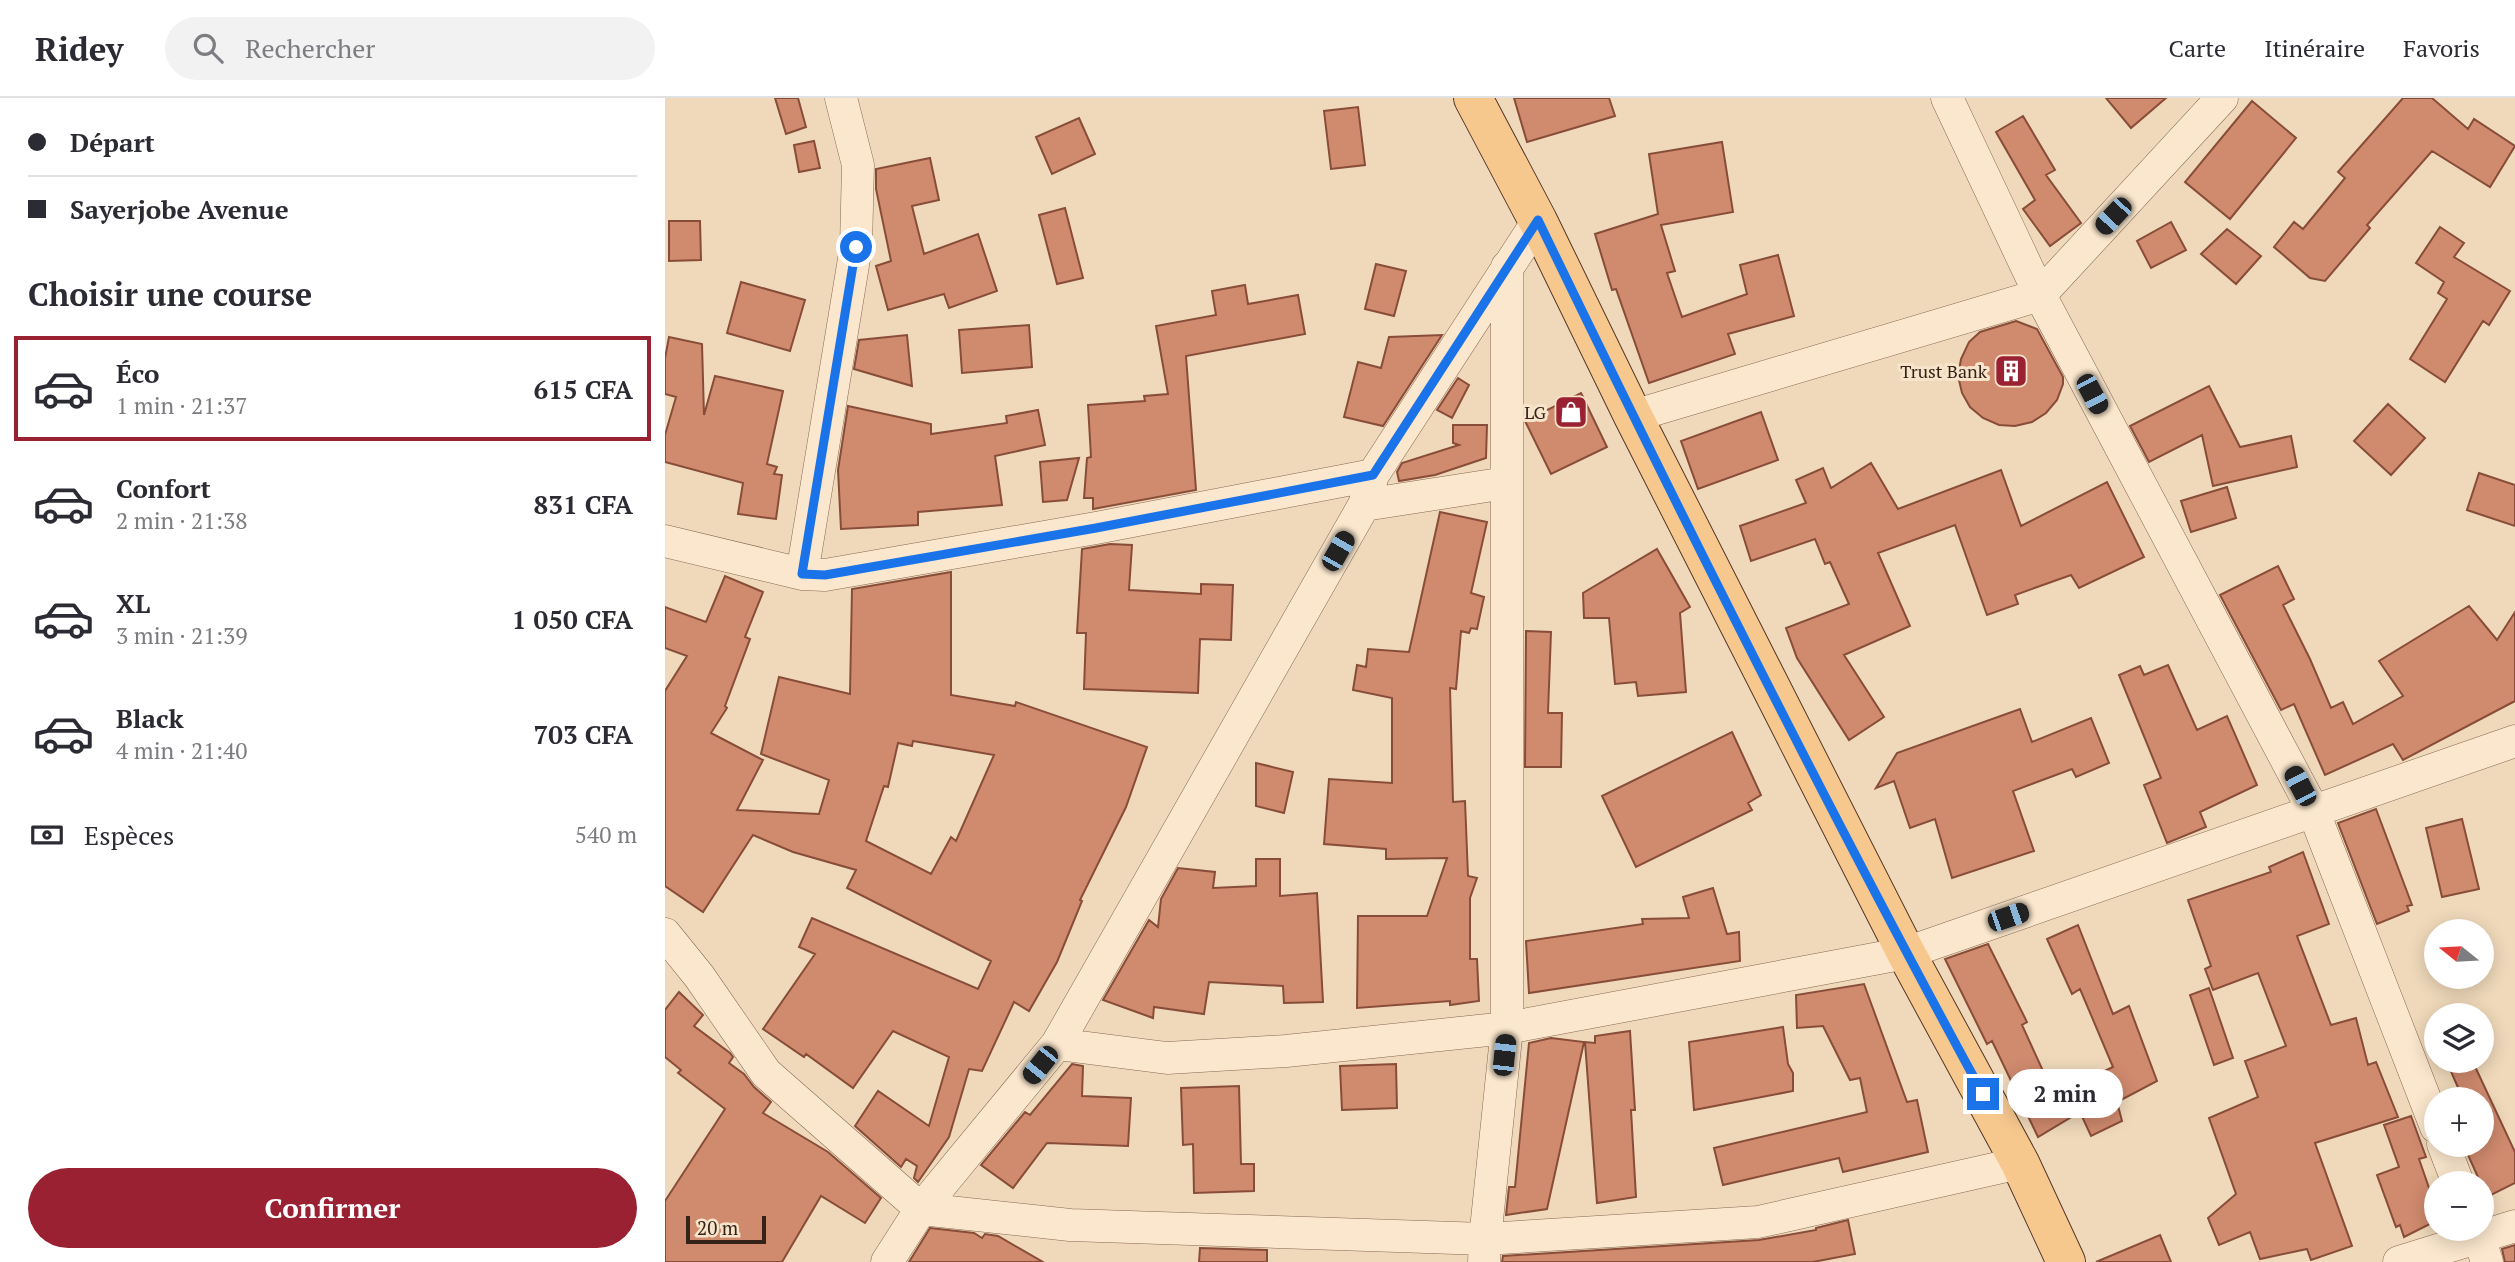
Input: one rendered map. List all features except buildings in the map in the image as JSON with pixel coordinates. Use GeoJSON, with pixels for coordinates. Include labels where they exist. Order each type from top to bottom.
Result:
{"type":"FeatureCollection","features":[{"type":"Feature","properties":{"kind":"main road"},"geometry":{"type":"LineString","coordinates":[[1473,98],[1538,220],[1633,416],[1906,953],[2020,1163],[2066,1262]]}},
{"type":"Feature","properties":{"kind":"street"},"geometry":{"type":"LineString","coordinates":[[802,574],[856,247],[857,165],[841,98]]}},
{"type":"Feature","properties":{"kind":"street"},"geometry":{"type":"LineString","coordinates":[[1947,98],[2040,295],[2313,810],[2424,1096]]}},
{"type":"Feature","properties":{"kind":"street"},"geometry":{"type":"LineString","coordinates":[[1633,416],[2040,295],[2222,98]]}},
{"type":"Feature","properties":{"kind":"street"},"geometry":{"type":"LineString","coordinates":[[887,1262],[921,1209],[1056,1044],[1369,490],[1538,220]]}},
{"type":"Feature","properties":{"kind":"street"},"geometry":{"type":"LineString","coordinates":[[1484,1250],[1507,1028],[1507,267]]}},
{"type":"Feature","properties":{"kind":"street"},"geometry":{"type":"LineString","coordinates":[[665,541],[802,574],[825,575],[1096,528],[1369,490],[1506,483]]}},
{"type":"Feature","properties":{"kind":"street"},"geometry":{"type":"LineString","coordinates":[[1056,1044],[1167,1058],[1286,1051],[1507,1028],[1906,953],[2515,741]]}},
{"type":"Feature","properties":{"kind":"street"},"geometry":{"type":"LineString","coordinates":[[665,934],[699,976],[766,1073],[921,1209],[1070,1225],[1484,1250],[1758,1222],[2020,1163]]}},
{"type":"Feature","properties":{"kind":"street"},"geometry":{"type":"LineString","coordinates":[[2399,1262],[2480,1242],[2515,1226]]}},
{"type":"Feature","properties":{"kind":"place","name":"Trust Bank"},"geometry":{"type":"Point","coordinates":[2011,371]}},
{"type":"Feature","properties":{"kind":"place","name":"LG"},"geometry":{"type":"Point","coordinates":[1571,412]}},
{"type":"Feature","properties":{"kind":"route"},"geometry":{"type":"LineString","coordinates":[[856,247],[802,574],[825,575],[1096,528],[1373,475],[1538,220],[1633,416],[1906,953],[1983,1094]]}}]}
